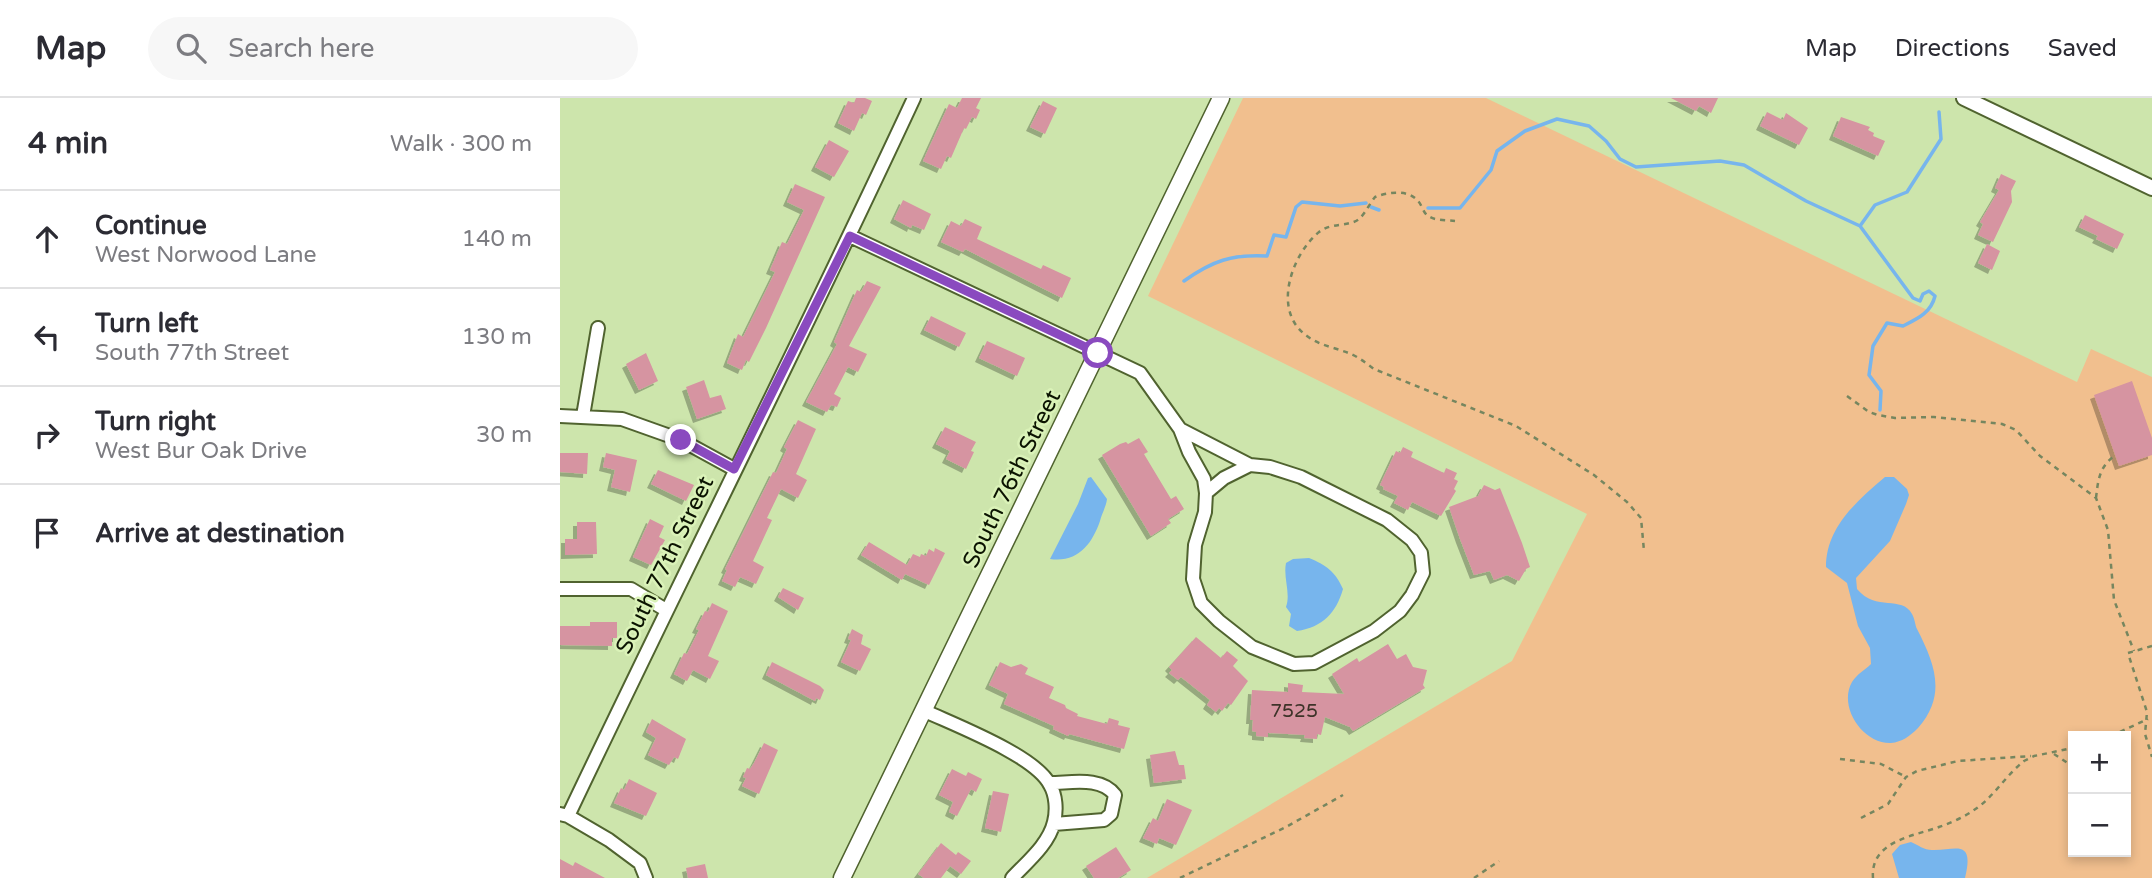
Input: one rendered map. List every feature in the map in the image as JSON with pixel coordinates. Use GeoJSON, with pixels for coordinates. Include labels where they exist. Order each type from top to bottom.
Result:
{"type":"FeatureCollection","features":[{"type":"Feature","properties":{"kind":"main road","name":"South 76th Street"},"geometry":{"type":"LineString","coordinates":[[842,878],[1221,98]]}},
{"type":"Feature","properties":{"kind":"street","name":"South 77th Street"},"geometry":{"type":"LineString","coordinates":[[564,815],[850,236],[914,98]]}},
{"type":"Feature","properties":{"kind":"street"},"geometry":{"type":"LineString","coordinates":[[1965,98],[2152,188]]}},
{"type":"Feature","properties":{"kind":"street"},"geometry":{"type":"LineString","coordinates":[[850,236],[1140,373],[1180,429],[1204,479],[1205,512],[1195,545],[1193,579],[1201,603],[1252,647],[1294,664],[1314,663],[1374,631],[1400,611],[1423,573],[1421,553],[1412,540],[1387,520],[1301,477],[1270,467],[1251,465],[1180,429]]}},
{"type":"Feature","properties":{"kind":"street"},"geometry":{"type":"LineString","coordinates":[[583,416],[598,328]]}},
{"type":"Feature","properties":{"kind":"street"},"geometry":{"type":"LineString","coordinates":[[560,416],[622,419],[681,440],[734,469]]}},
{"type":"Feature","properties":{"kind":"street"},"geometry":{"type":"LineString","coordinates":[[1206,493],[1224,478],[1251,465]]}},
{"type":"Feature","properties":{"kind":"street"},"geometry":{"type":"LineString","coordinates":[[560,589],[631,589],[666,610]]}},
{"type":"Feature","properties":{"kind":"street"},"geometry":{"type":"LineString","coordinates":[[925,711],[1031,763],[1050,783],[1056,804],[1054,824],[1045,841],[1012,878]]}},
{"type":"Feature","properties":{"kind":"street"},"geometry":{"type":"LineString","coordinates":[[1050,783],[1094,782],[1111,789],[1115,795],[1111,814],[1104,820],[1054,824]]}},
{"type":"Feature","properties":{"kind":"street"},"geometry":{"type":"LineString","coordinates":[[564,815],[609,839],[640,863],[646,878]]}},
{"type":"Feature","properties":{"kind":"path"},"geometry":{"type":"LineString","coordinates":[[1455,221],[1430,217],[1425,214],[1418,200],[1403,193],[1375,197],[1360,218],[1325,228],[1306,246],[1290,277],[1289,303],[1297,326],[1305,335],[1324,346],[1359,358],[1374,369],[1516,426],[1594,475],[1627,502],[1641,518],[1644,551]]}},
{"type":"Feature","properties":{"kind":"path"},"geometry":{"type":"LineString","coordinates":[[1847,396],[1869,412],[1878,415],[2002,424],[2016,430],[2040,456],[2096,498]]}},
{"type":"Feature","properties":{"kind":"path"},"geometry":{"type":"LineString","coordinates":[[2113,457],[2105,463],[2101,471],[2096,498],[2108,530],[2114,600],[2134,651]]}},
{"type":"Feature","properties":{"kind":"path"},"geometry":{"type":"LineString","coordinates":[[2152,646],[2128,653],[2148,719],[2145,734],[2152,757]]}},
{"type":"Feature","properties":{"kind":"path"},"geometry":{"type":"LineString","coordinates":[[2122,731],[2148,719]]}},
{"type":"Feature","properties":{"kind":"path"},"geometry":{"type":"LineString","coordinates":[[1861,818],[1888,804],[1906,777],[1926,768],[1958,761],[2034,756],[2068,749]]}},
{"type":"Feature","properties":{"kind":"path"},"geometry":{"type":"LineString","coordinates":[[2052,752],[2068,763]]}},
{"type":"Feature","properties":{"kind":"path"},"geometry":{"type":"LineString","coordinates":[[1873,878],[1872,870],[1877,860],[1896,840],[1940,827],[1974,810],[2011,771],[2034,756]]}},
{"type":"Feature","properties":{"kind":"path"},"geometry":{"type":"LineString","coordinates":[[1840,759],[1881,764],[1906,777]]}},
{"type":"Feature","properties":{"kind":"path"},"geometry":{"type":"LineString","coordinates":[[1180,878],[1286,827],[1343,795]]}},
{"type":"Feature","properties":{"kind":"path"},"geometry":{"type":"LineString","coordinates":[[1474,878],[1499,861]]}},
{"type":"Feature","properties":{"kind":"shaded area"},"geometry":{"type":"Polygon","coordinates":[[[1243,98],[1486,98],[2077,382],[2091,349],[2152,377],[2152,878],[1147,878],[1512,661],[1587,514],[1148,296],[1243,98]]]}},
{"type":"Feature","properties":{"kind":"water"},"geometry":{"type":"Polygon","coordinates":[[[1091,477],[1107,499],[1093,537],[1076,555],[1050,559],[1088,478],[1091,477]]]}},
{"type":"Feature","properties":{"kind":"water"},"geometry":{"type":"Polygon","coordinates":[[[1885,477],[1894,477],[1907,489],[1909,495],[1890,541],[1856,578],[1857,589],[1872,600],[1908,608],[1929,655],[1935,679],[1933,704],[1927,716],[1909,736],[1891,743],[1880,742],[1871,737],[1855,722],[1851,712],[1848,692],[1854,679],[1871,664],[1870,648],[1858,626],[1847,583],[1826,567],[1827,553],[1837,527],[1854,505],[1885,477]]]}},
{"type":"Feature","properties":{"kind":"water"},"geometry":{"type":"Polygon","coordinates":[[[1309,558],[1329,569],[1343,589],[1337,605],[1327,618],[1314,626],[1297,631],[1289,626],[1291,614],[1286,607],[1286,563],[1293,559],[1309,558]]]}},
{"type":"Feature","properties":{"kind":"water"},"geometry":{"type":"Polygon","coordinates":[[[1911,842],[1929,850],[1955,848],[1965,851],[1965,878],[1899,878],[1892,854],[1900,845],[1911,842]]]}},
{"type":"Feature","properties":{"kind":"building"},"geometry":{"type":"Polygon","coordinates":[[[856,98],[872,101],[866,115],[862,113],[854,131],[838,123],[848,101],[854,103],[856,98]]]}},
{"type":"Feature","properties":{"kind":"building"},"geometry":{"type":"Polygon","coordinates":[[[962,98],[981,98],[976,108],[980,110],[976,119],[972,117],[966,129],[964,128],[951,158],[947,156],[941,169],[923,161],[949,104],[957,108],[962,98]]]}},
{"type":"Feature","properties":{"kind":"building"},"geometry":{"type":"Polygon","coordinates":[[[1671,98],[1718,98],[1711,113],[1699,106],[1696,111],[1671,98]]]}},
{"type":"Feature","properties":{"kind":"building"},"geometry":{"type":"Polygon","coordinates":[[[1043,101],[1057,108],[1045,134],[1030,127],[1043,101]]]}},
{"type":"Feature","properties":{"kind":"building"},"geometry":{"type":"Polygon","coordinates":[[[1767,112],[1783,120],[1786,113],[1808,128],[1799,145],[1760,126],[1767,112]]]}},
{"type":"Feature","properties":{"kind":"building"},"geometry":{"type":"Polygon","coordinates":[[[1841,117],[1870,127],[1868,130],[1874,133],[1873,136],[1885,141],[1878,156],[1833,136],[1841,117]]]}},
{"type":"Feature","properties":{"kind":"building"},"geometry":{"type":"Polygon","coordinates":[[[829,140],[849,151],[834,177],[815,167],[829,140]]]}},
{"type":"Feature","properties":{"kind":"building"},"geometry":{"type":"Polygon","coordinates":[[[2001,174],[2016,181],[2011,191],[2012,202],[1993,242],[1978,235],[1983,224],[1980,222],[1999,190],[1995,188],[2001,174]]]}},
{"type":"Feature","properties":{"kind":"building"},"geometry":{"type":"Polygon","coordinates":[[[795,184],[825,197],[766,328],[749,362],[746,360],[742,370],[727,363],[738,334],[743,337],[775,272],[770,270],[782,242],[787,244],[804,210],[787,202],[795,184]]]}},
{"type":"Feature","properties":{"kind":"building"},"geometry":{"type":"Polygon","coordinates":[[[903,200],[931,214],[924,230],[912,225],[911,228],[894,219],[903,200]]]}},
{"type":"Feature","properties":{"kind":"building"},"geometry":{"type":"Polygon","coordinates":[[[2085,215],[2124,234],[2117,249],[2079,227],[2085,215]]]}},
{"type":"Feature","properties":{"kind":"building"},"geometry":{"type":"Polygon","coordinates":[[[965,219],[982,227],[977,239],[1041,269],[1043,265],[1071,278],[1062,298],[965,249],[963,252],[941,242],[951,221],[961,226],[965,219]]]}},
{"type":"Feature","properties":{"kind":"building"},"geometry":{"type":"Polygon","coordinates":[[[1987,244],[2000,251],[1992,270],[1978,263],[1987,244]]]}},
{"type":"Feature","properties":{"kind":"building"},"geometry":{"type":"Polygon","coordinates":[[[867,281],[881,287],[849,346],[867,354],[858,372],[848,367],[834,394],[841,398],[837,407],[831,405],[827,412],[806,402],[837,344],[834,342],[857,290],[861,292],[867,281]]]}},
{"type":"Feature","properties":{"kind":"building"},"geometry":{"type":"Polygon","coordinates":[[[931,316],[966,333],[959,347],[924,330],[931,316]]]}},
{"type":"Feature","properties":{"kind":"building"},"geometry":{"type":"Polygon","coordinates":[[[987,341],[1025,358],[1017,376],[979,358],[987,341]]]}},
{"type":"Feature","properties":{"kind":"building"},"geometry":{"type":"Polygon","coordinates":[[[646,353],[658,381],[639,390],[626,364],[646,353]]]}},
{"type":"Feature","properties":{"kind":"building"},"geometry":{"type":"Polygon","coordinates":[[[704,380],[710,398],[721,395],[726,409],[697,419],[686,387],[704,380]]]}},
{"type":"Feature","properties":{"kind":"building"},"geometry":{"type":"Polygon","coordinates":[[[2132,381],[2152,438],[2152,455],[2119,466],[2094,395],[2132,381]]]}},
{"type":"Feature","properties":{"kind":"building"},"geometry":{"type":"Polygon","coordinates":[[[798,420],[816,429],[796,474],[807,480],[798,498],[781,489],[767,518],[772,520],[753,561],[764,567],[756,584],[740,577],[735,587],[722,581],[727,570],[725,569],[773,472],[776,473],[787,449],[784,447],[798,420]]]}},
{"type":"Feature","properties":{"kind":"building"},"geometry":{"type":"Polygon","coordinates":[[[945,427],[976,442],[966,469],[946,459],[950,451],[936,444],[945,427]]]}},
{"type":"Feature","properties":{"kind":"building"},"geometry":{"type":"Polygon","coordinates":[[[1139,438],[1148,452],[1144,454],[1171,499],[1176,496],[1184,509],[1168,519],[1171,523],[1151,536],[1102,455],[1120,444],[1128,444],[1139,438]]]}},
{"type":"Feature","properties":{"kind":"building"},"geometry":{"type":"Polygon","coordinates":[[[1403,447],[1413,452],[1411,457],[1444,473],[1446,468],[1457,473],[1454,479],[1458,481],[1454,489],[1456,491],[1441,516],[1412,502],[1408,510],[1394,503],[1398,496],[1380,485],[1396,451],[1400,453],[1403,447]]]}},
{"type":"Feature","properties":{"kind":"building"},"geometry":{"type":"Polygon","coordinates":[[[560,453],[588,453],[587,474],[560,472],[560,453]]]}},
{"type":"Feature","properties":{"kind":"building"},"geometry":{"type":"Polygon","coordinates":[[[606,453],[637,460],[630,492],[611,487],[615,470],[603,467],[606,453]]]}},
{"type":"Feature","properties":{"kind":"building"},"geometry":{"type":"Polygon","coordinates":[[[658,470],[694,485],[686,501],[651,484],[658,470]]]}},
{"type":"Feature","properties":{"kind":"building"},"geometry":{"type":"Polygon","coordinates":[[[1484,485],[1495,490],[1500,488],[1522,543],[1530,567],[1519,581],[1507,575],[1494,580],[1490,571],[1474,575],[1460,539],[1449,507],[1478,496],[1484,485]]]}},
{"type":"Feature","properties":{"kind":"building"},"geometry":{"type":"Polygon","coordinates":[[[650,519],[664,526],[659,537],[665,540],[651,565],[633,557],[650,519]]]}},
{"type":"Feature","properties":{"kind":"building"},"geometry":{"type":"Polygon","coordinates":[[[577,522],[596,522],[597,554],[565,555],[565,539],[577,539],[577,522]]]}},
{"type":"Feature","properties":{"kind":"building"},"geometry":{"type":"Polygon","coordinates":[[[869,542],[907,565],[913,554],[926,556],[929,549],[934,552],[935,548],[945,553],[929,585],[905,574],[902,580],[861,555],[869,542]]]}},
{"type":"Feature","properties":{"kind":"building"},"geometry":{"type":"Polygon","coordinates":[[[783,588],[804,598],[798,610],[778,597],[783,588]]]}},
{"type":"Feature","properties":{"kind":"building"},"geometry":{"type":"Polygon","coordinates":[[[712,603],[728,611],[708,656],[719,661],[710,679],[693,670],[687,681],[674,674],[699,630],[696,629],[705,611],[708,612],[712,603]]]}},
{"type":"Feature","properties":{"kind":"building"},"geometry":{"type":"Polygon","coordinates":[[[590,622],[617,622],[617,638],[612,638],[612,646],[560,645],[560,626],[590,626],[590,622]]]}},
{"type":"Feature","properties":{"kind":"building"},"geometry":{"type":"Polygon","coordinates":[[[852,629],[863,635],[861,644],[871,649],[860,671],[841,662],[851,640],[848,639],[852,629]]]}},
{"type":"Feature","properties":{"kind":"building"},"geometry":{"type":"Polygon","coordinates":[[[1196,637],[1221,658],[1227,651],[1238,660],[1233,666],[1248,681],[1231,705],[1228,703],[1222,711],[1219,708],[1216,712],[1207,705],[1210,700],[1181,677],[1178,680],[1169,673],[1172,670],[1169,667],[1196,637]]]}},
{"type":"Feature","properties":{"kind":"building"},"geometry":{"type":"Polygon","coordinates":[[[1388,644],[1397,659],[1406,654],[1413,667],[1427,670],[1423,685],[1425,688],[1353,731],[1350,727],[1325,717],[1321,735],[1317,734],[1317,739],[1304,738],[1305,735],[1268,733],[1268,737],[1256,736],[1256,732],[1252,731],[1252,690],[1288,692],[1288,683],[1303,685],[1302,692],[1344,694],[1332,674],[1357,658],[1359,662],[1388,644]]]}},
{"type":"Feature","properties":{"kind":"building"},"geometry":{"type":"Polygon","coordinates":[[[772,662],[820,686],[824,690],[820,700],[816,698],[815,701],[766,675],[772,662]]]}},
{"type":"Feature","properties":{"kind":"building"},"geometry":{"type":"Polygon","coordinates":[[[1000,662],[1011,667],[1021,664],[1028,668],[1025,674],[1054,687],[1049,698],[1065,705],[1078,714],[1077,716],[1107,724],[1109,718],[1119,721],[1118,725],[1130,728],[1124,749],[1069,734],[1068,736],[1053,729],[1054,726],[1004,704],[1008,694],[989,685],[1000,662]]]}},
{"type":"Feature","properties":{"kind":"building"},"geometry":{"type":"Polygon","coordinates":[[[652,719],[686,739],[678,759],[674,757],[669,765],[648,755],[656,738],[646,732],[652,719]]]}},
{"type":"Feature","properties":{"kind":"building"},"geometry":{"type":"Polygon","coordinates":[[[764,743],[778,750],[759,794],[742,786],[747,768],[750,769],[764,743]]]}},
{"type":"Feature","properties":{"kind":"building"},"geometry":{"type":"Polygon","coordinates":[[[1175,751],[1179,765],[1184,765],[1186,779],[1154,783],[1150,755],[1175,751]]]}},
{"type":"Feature","properties":{"kind":"building"},"geometry":{"type":"Polygon","coordinates":[[[952,769],[966,776],[968,772],[982,779],[976,792],[971,789],[957,816],[949,812],[953,802],[939,795],[952,769]]]}},
{"type":"Feature","properties":{"kind":"building"},"geometry":{"type":"Polygon","coordinates":[[[629,779],[657,793],[646,816],[614,803],[629,779]]]}},
{"type":"Feature","properties":{"kind":"building"},"geometry":{"type":"Polygon","coordinates":[[[993,791],[1009,794],[1001,832],[985,828],[993,791]]]}},
{"type":"Feature","properties":{"kind":"building"},"geometry":{"type":"Polygon","coordinates":[[[1167,799],[1192,810],[1176,845],[1159,838],[1157,844],[1143,838],[1153,818],[1158,821],[1167,799]]]}},
{"type":"Feature","properties":{"kind":"building"},"geometry":{"type":"Polygon","coordinates":[[[941,843],[956,855],[958,852],[971,861],[961,874],[950,866],[941,878],[924,878],[918,874],[941,843]]]}},
{"type":"Feature","properties":{"kind":"building"},"geometry":{"type":"Polygon","coordinates":[[[1116,847],[1131,870],[1118,878],[1094,878],[1086,866],[1116,847]]]}},
{"type":"Feature","properties":{"kind":"building"},"geometry":{"type":"Polygon","coordinates":[[[560,859],[573,866],[575,862],[605,878],[560,878],[560,859]]]}},
{"type":"Feature","properties":{"kind":"building"},"geometry":{"type":"Polygon","coordinates":[[[705,864],[708,878],[688,878],[686,868],[705,864]]]}},
{"type":"Feature","properties":{"kind":"waterway"},"geometry":{"type":"LineString","coordinates":[[1880,410],[1881,391],[1869,375],[1873,346],[1887,323],[1903,326],[1913,321],[1927,311],[1935,296],[1929,291],[1923,294],[1920,301],[1913,298],[1860,226],[1875,205],[1907,192],[1941,139],[1939,112]]}},
{"type":"Feature","properties":{"kind":"waterway"},"geometry":{"type":"LineString","coordinates":[[1428,208],[1460,208],[1491,170],[1497,151],[1525,131],[1557,119],[1589,126],[1606,141],[1620,159],[1636,167],[1720,161],[1744,165],[1806,201],[1860,226]]}},
{"type":"Feature","properties":{"kind":"waterway"},"geometry":{"type":"LineString","coordinates":[[1184,281],[1223,260],[1243,256],[1267,256],[1274,235],[1286,237],[1296,207],[1302,202],[1340,206],[1366,203]]}},
{"type":"Feature","properties":{"kind":"waterway"},"geometry":{"type":"LineString","coordinates":[[1371,207],[1379,210]]}},
{"type":"Feature","properties":{"kind":"route"},"geometry":{"type":"LineString","coordinates":[[681,440],[734,469],[850,236],[1098,353]]}}]}
